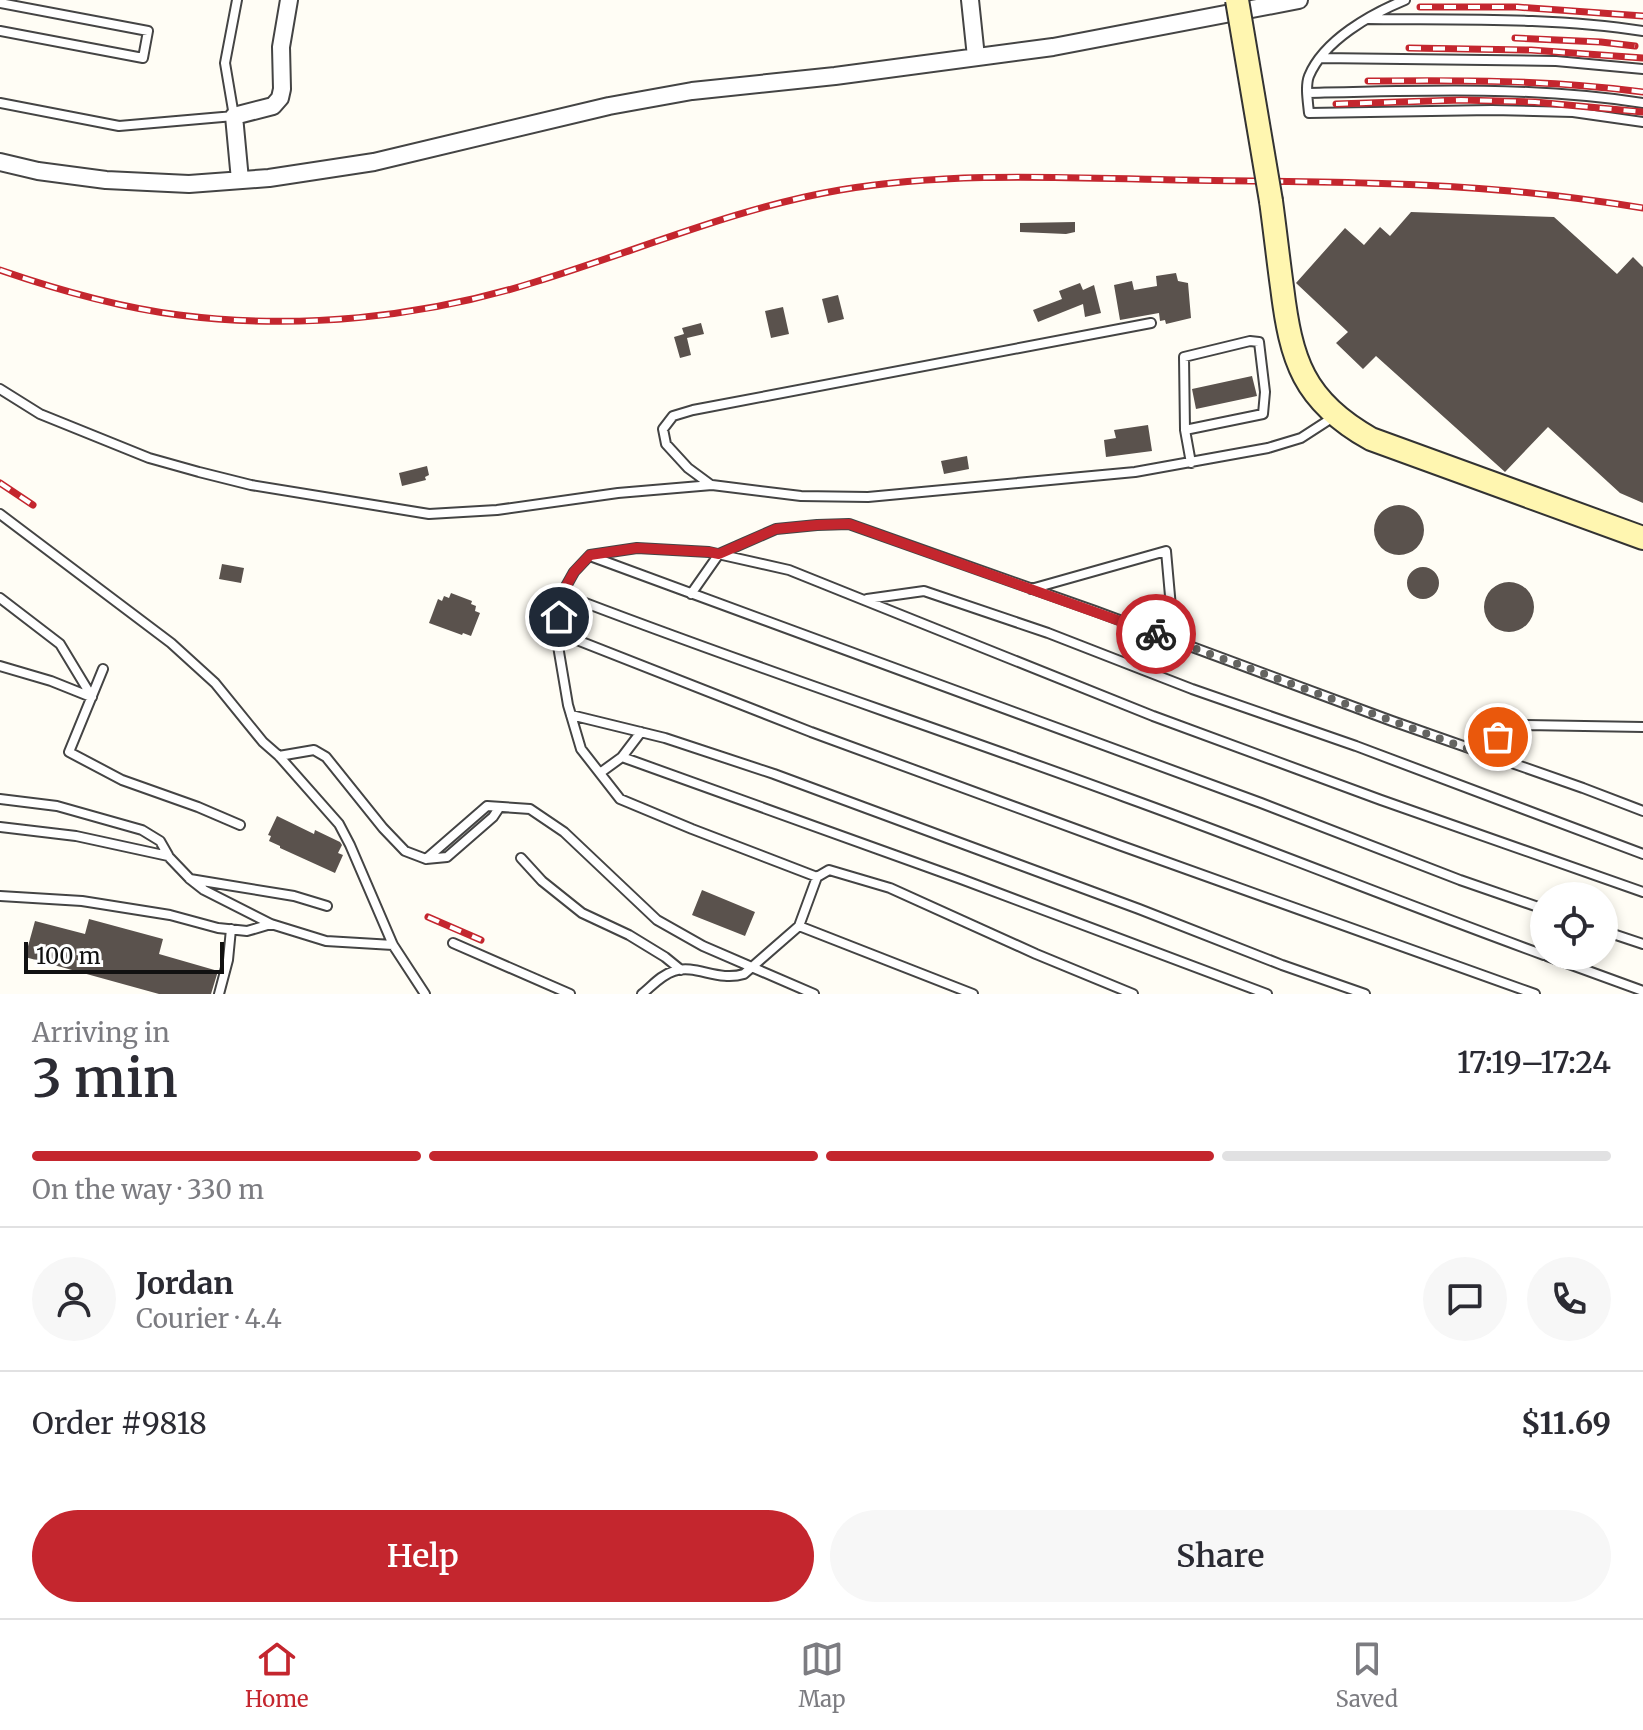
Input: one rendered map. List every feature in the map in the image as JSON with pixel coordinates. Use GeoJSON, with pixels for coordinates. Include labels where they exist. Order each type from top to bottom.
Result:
{"type":"FeatureCollection","features":[{"type":"Feature","properties":{"kind":"street"},"geometry":{"type":"LineString","coordinates":[[240,180],[234,116],[273,106],[280,98],[281,47],[289,0]]}},
{"type":"Feature","properties":{"kind":"street"},"geometry":{"type":"LineString","coordinates":[[970,0],[976,57]]}},
{"type":"Feature","properties":{"kind":"street"},"geometry":{"type":"LineString","coordinates":[[1237,0],[1271,201],[1287,329],[1295,358],[1322,402],[1353,429],[1371,439],[1643,538]]}},
{"type":"Feature","properties":{"kind":"street"},"geometry":{"type":"LineString","coordinates":[[0,162],[38,171],[106,180],[189,184],[269,178],[374,162],[609,106],[692,91],[835,76],[1053,47],[1299,0]]}},
{"type":"Feature","properties":{"kind":"lane"},"geometry":{"type":"LineString","coordinates":[[0,103],[119,126],[234,116],[225,63],[237,0]]}},
{"type":"Feature","properties":{"kind":"lane"},"geometry":{"type":"LineString","coordinates":[[1405,0],[1380,10],[1323,52],[1308,78],[1309,113],[1573,112],[1643,122]]}},
{"type":"Feature","properties":{"kind":"lane"},"geometry":{"type":"LineString","coordinates":[[0,3],[148,31],[143,58],[0,31]]}},
{"type":"Feature","properties":{"kind":"lane"},"geometry":{"type":"LineString","coordinates":[[1368,19],[1509,21],[1643,31]]}},
{"type":"Feature","properties":{"kind":"lane"},"geometry":{"type":"LineString","coordinates":[[1320,58],[1556,61],[1643,69]]}},
{"type":"Feature","properties":{"kind":"lane"},"geometry":{"type":"LineString","coordinates":[[1308,93],[1507,90],[1643,103]]}},
{"type":"Feature","properties":{"kind":"lane"},"geometry":{"type":"LineString","coordinates":[[712,485],[688,468],[666,444],[663,429],[673,416],[1151,323]]}},
{"type":"Feature","properties":{"kind":"lane"},"geometry":{"type":"LineString","coordinates":[[1185,430],[1263,414],[1265,392],[1259,342],[1250,341],[1184,357],[1185,430],[1191,463]]}},
{"type":"Feature","properties":{"kind":"lane"},"geometry":{"type":"LineString","coordinates":[[0,389],[40,414],[162,462],[251,485],[429,514],[497,510],[618,493],[712,485],[801,496],[868,497],[1135,472],[1268,448],[1301,438],[1336,416]]}},
{"type":"Feature","properties":{"kind":"lane"},"geometry":{"type":"LineString","coordinates":[[0,514],[171,643],[215,683],[263,742],[339,824],[393,945],[425,994]]}},
{"type":"Feature","properties":{"kind":"lane"},"geometry":{"type":"LineString","coordinates":[[691,594],[719,554],[776,529],[849,524],[1643,811]]}},
{"type":"Feature","properties":{"kind":"lane"},"geometry":{"type":"LineString","coordinates":[[817,877],[620,799],[581,749],[558,646],[560,597],[574,572],[589,556],[637,548],[709,552],[789,570],[1167,721],[1643,892]]}},
{"type":"Feature","properties":{"kind":"lane"},"geometry":{"type":"LineString","coordinates":[[1031,589],[1166,551],[1174,641]]}},
{"type":"Feature","properties":{"kind":"lane"},"geometry":{"type":"LineString","coordinates":[[589,556],[1530,904]]}},
{"type":"Feature","properties":{"kind":"lane"},"geometry":{"type":"LineString","coordinates":[[864,600],[924,591],[1048,633],[1643,854]]}},
{"type":"Feature","properties":{"kind":"lane"},"geometry":{"type":"LineString","coordinates":[[562,594],[660,632],[1127,797],[1530,950]]}},
{"type":"Feature","properties":{"kind":"lane"},"geometry":{"type":"LineString","coordinates":[[0,598],[60,644],[92,697]]}},
{"type":"Feature","properties":{"kind":"lane"},"geometry":{"type":"LineString","coordinates":[[559,633],[825,737],[1535,994]]}},
{"type":"Feature","properties":{"kind":"lane"},"geometry":{"type":"LineString","coordinates":[[0,666],[92,697]]}},
{"type":"Feature","properties":{"kind":"lane"},"geometry":{"type":"LineString","coordinates":[[103,669],[69,752],[122,780],[240,825]]}},
{"type":"Feature","properties":{"kind":"lane"},"geometry":{"type":"LineString","coordinates":[[571,715],[665,738],[774,774],[1365,994]]}},
{"type":"Feature","properties":{"kind":"lane"},"geometry":{"type":"LineString","coordinates":[[1471,750],[1526,725],[1643,727]]}},
{"type":"Feature","properties":{"kind":"lane"},"geometry":{"type":"LineString","coordinates":[[600,773],[622,757],[641,732]]}},
{"type":"Feature","properties":{"kind":"lane"},"geometry":{"type":"LineString","coordinates":[[279,756],[314,750],[326,757],[405,851],[426,859],[447,857],[493,817],[499,808]]}},
{"type":"Feature","properties":{"kind":"lane"},"geometry":{"type":"LineString","coordinates":[[622,757],[961,879],[1267,994]]}},
{"type":"Feature","properties":{"kind":"lane"},"geometry":{"type":"LineString","coordinates":[[0,799],[57,806],[142,830],[160,841],[168,856],[204,890],[271,924],[326,941],[393,945]]}},
{"type":"Feature","properties":{"kind":"lane"},"geometry":{"type":"LineString","coordinates":[[426,859],[487,806],[530,809],[564,832],[657,920],[703,946],[814,994]]}},
{"type":"Feature","properties":{"kind":"lane"},"geometry":{"type":"LineString","coordinates":[[0,827],[76,836],[168,856]]}},
{"type":"Feature","properties":{"kind":"lane"},"geometry":{"type":"LineString","coordinates":[[521,858],[542,881],[582,913],[629,935],[681,970]]}},
{"type":"Feature","properties":{"kind":"lane"},"geometry":{"type":"LineString","coordinates":[[642,994],[664,975],[681,970],[724,977],[744,974],[799,926],[817,877],[829,870],[890,888],[1133,994]]}},
{"type":"Feature","properties":{"kind":"lane"},"geometry":{"type":"LineString","coordinates":[[190,879],[294,896],[327,906]]}},
{"type":"Feature","properties":{"kind":"lane"},"geometry":{"type":"LineString","coordinates":[[0,896],[82,901],[247,931],[271,924]]}},
{"type":"Feature","properties":{"kind":"lane"},"geometry":{"type":"LineString","coordinates":[[799,926],[973,994]]}},
{"type":"Feature","properties":{"kind":"lane"},"geometry":{"type":"LineString","coordinates":[[219,994],[228,960],[231,929]]}},
{"type":"Feature","properties":{"kind":"lane"},"geometry":{"type":"LineString","coordinates":[[1618,936],[1643,944]]}},
{"type":"Feature","properties":{"kind":"lane"},"geometry":{"type":"LineString","coordinates":[[453,943],[570,994]]}},
{"type":"Feature","properties":{"kind":"lane"},"geometry":{"type":"LineString","coordinates":[[1584,970],[1643,991]]}},
{"type":"Feature","properties":{"kind":"building"},"geometry":{"type":"Polygon","coordinates":[[[1411,212],[1554,217],[1617,274],[1633,257],[1643,267],[1643,503],[1620,493],[1548,427],[1505,472],[1376,356],[1363,369],[1336,343],[1348,332],[1296,283],[1345,228],[1364,245],[1380,227],[1390,236],[1411,212]]]}},
{"type":"Feature","properties":{"kind":"building"},"geometry":{"type":"Polygon","coordinates":[[[1075,222],[1075,232],[1066,234],[1020,232],[1020,223],[1075,222]]]}},
{"type":"Feature","properties":{"kind":"building"},"geometry":{"type":"Polygon","coordinates":[[[1176,273],[1178,281],[1188,283],[1191,318],[1166,324],[1165,320],[1160,321],[1159,313],[1120,320],[1114,285],[1132,281],[1134,290],[1157,286],[1156,276],[1176,273]]]}},
{"type":"Feature","properties":{"kind":"building"},"geometry":{"type":"Polygon","coordinates":[[[1080,283],[1083,290],[1094,285],[1101,313],[1085,317],[1083,304],[1038,322],[1033,310],[1062,299],[1059,291],[1080,283]]]}},
{"type":"Feature","properties":{"kind":"building"},"geometry":{"type":"Polygon","coordinates":[[[838,295],[844,319],[828,323],[822,299],[838,295]]]}},
{"type":"Feature","properties":{"kind":"building"},"geometry":{"type":"Polygon","coordinates":[[[783,307],[789,334],[771,338],[765,311],[783,307]]]}},
{"type":"Feature","properties":{"kind":"building"},"geometry":{"type":"Polygon","coordinates":[[[701,323],[704,334],[687,338],[691,355],[680,358],[674,337],[684,334],[682,328],[701,323]]]}},
{"type":"Feature","properties":{"kind":"building"},"geometry":{"type":"Polygon","coordinates":[[[1252,376],[1257,396],[1196,409],[1192,389],[1252,376]]]}},
{"type":"Feature","properties":{"kind":"building"},"geometry":{"type":"Polygon","coordinates":[[[1148,425],[1152,451],[1106,457],[1104,440],[1116,438],[1114,430],[1148,425]]]}},
{"type":"Feature","properties":{"kind":"building"},"geometry":{"type":"Polygon","coordinates":[[[967,456],[969,469],[944,474],[941,461],[967,456]]]}},
{"type":"Feature","properties":{"kind":"building"},"geometry":{"type":"Polygon","coordinates":[[[427,466],[429,475],[425,477],[426,480],[402,486],[399,473],[427,466]]]}},
{"type":"Feature","properties":{"kind":"building"},"geometry":{"type":"Polygon","coordinates":[[[1399,505],[1416,513],[1424,530],[1416,547],[1399,555],[1382,547],[1374,530],[1382,513],[1399,505]]]}},
{"type":"Feature","properties":{"kind":"building"},"geometry":{"type":"Polygon","coordinates":[[[222,564],[244,568],[241,583],[219,579],[222,564]]]}},
{"type":"Feature","properties":{"kind":"building"},"geometry":{"type":"Polygon","coordinates":[[[1423,567],[1434,572],[1439,583],[1434,594],[1423,599],[1412,594],[1407,583],[1412,572],[1423,567]]]}},
{"type":"Feature","properties":{"kind":"building"},"geometry":{"type":"Polygon","coordinates":[[[1509,582],[1527,589],[1534,607],[1527,625],[1509,632],[1491,625],[1484,607],[1491,589],[1509,582]]]}},
{"type":"Feature","properties":{"kind":"building"},"geometry":{"type":"Polygon","coordinates":[[[451,593],[472,601],[475,611],[480,613],[471,636],[429,623],[438,599],[442,601],[444,596],[449,598],[451,593]]]}},
{"type":"Feature","properties":{"kind":"building"},"geometry":{"type":"Polygon","coordinates":[[[277,816],[314,834],[315,830],[340,842],[342,845],[338,853],[343,855],[335,873],[269,841],[271,836],[268,835],[277,816]]]}},
{"type":"Feature","properties":{"kind":"building"},"geometry":{"type":"Polygon","coordinates":[[[702,890],[755,912],[745,936],[692,915],[702,890]]]}},
{"type":"Feature","properties":{"kind":"building"},"geometry":{"type":"Polygon","coordinates":[[[89,919],[163,939],[159,954],[218,971],[211,994],[159,994],[25,957],[35,921],[85,934],[89,919]]]}},
{"type":"Feature","properties":{"kind":"railway"},"geometry":{"type":"LineString","coordinates":[[1420,7],[1517,7],[1643,16]]}},
{"type":"Feature","properties":{"kind":"railway"},"geometry":{"type":"LineString","coordinates":[[1515,38],[1635,46]]}},
{"type":"Feature","properties":{"kind":"railway"},"geometry":{"type":"LineString","coordinates":[[1409,48],[1531,50],[1643,58]]}},
{"type":"Feature","properties":{"kind":"railway"},"geometry":{"type":"LineString","coordinates":[[1368,81],[1540,83],[1643,92]]}},
{"type":"Feature","properties":{"kind":"railway"},"geometry":{"type":"LineString","coordinates":[[1336,104],[1461,100],[1535,102],[1643,112]]}},
{"type":"Feature","properties":{"kind":"railway"},"geometry":{"type":"LineString","coordinates":[[0,270],[88,297],[156,312],[224,319],[313,321],[403,312],[492,294],[762,208],[840,190],[925,180],[1054,177],[1387,184],[1527,193],[1643,208]]}},
{"type":"Feature","properties":{"kind":"railway"},"geometry":{"type":"LineString","coordinates":[[0,483],[33,505]]}},
{"type":"Feature","properties":{"kind":"railway"},"geometry":{"type":"LineString","coordinates":[[428,917],[481,940]]}},
{"type":"Feature","properties":{"kind":"way so far"},"geometry":{"type":"LineString","coordinates":[[1156,634],[1471,750],[1498,737]]}},
{"type":"Feature","properties":{"kind":"route"},"geometry":{"type":"LineString","coordinates":[[559,617],[560,597],[574,572],[590,555],[637,548],[719,554],[776,529],[849,524],[1156,634]]}}]}
